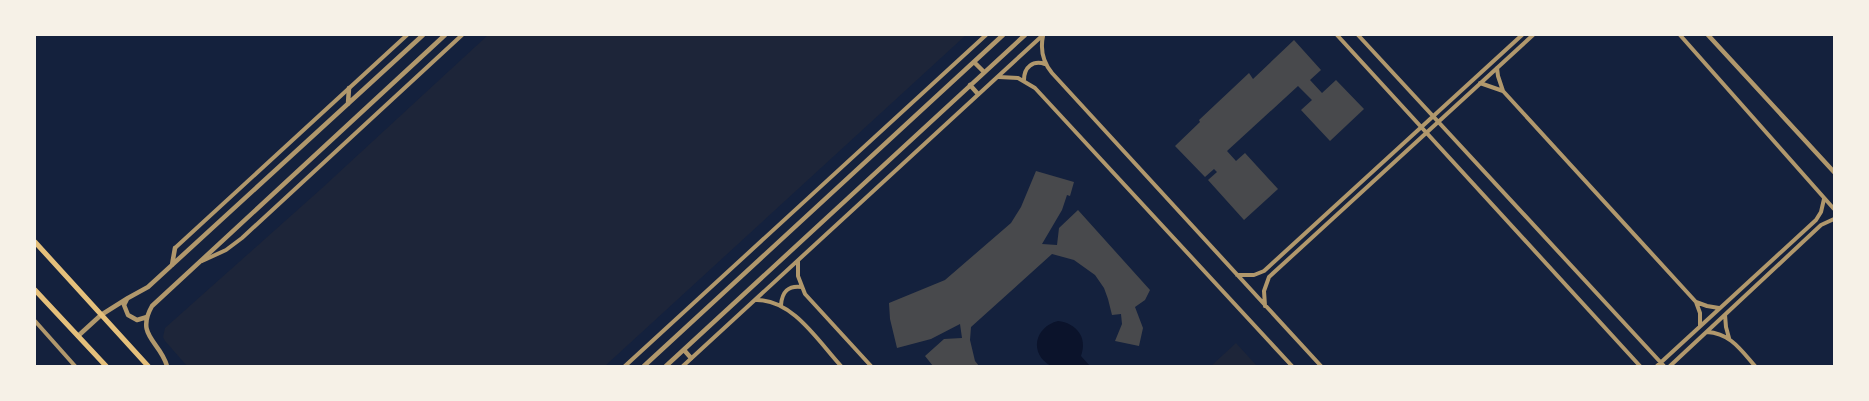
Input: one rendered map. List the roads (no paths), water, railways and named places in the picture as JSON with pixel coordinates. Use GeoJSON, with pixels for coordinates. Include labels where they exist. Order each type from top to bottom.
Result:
{"type":"FeatureCollection","features":[{"type":"Feature","properties":{"kind":"main road"},"geometry":{"type":"LineString","coordinates":[[35,242],[148,366]]}},
{"type":"Feature","properties":{"kind":"main road"},"geometry":{"type":"LineString","coordinates":[[35,290],[106,366]]}},
{"type":"Feature","properties":{"kind":"street"},"geometry":{"type":"LineString","coordinates":[[172,265],[175,248],[407,35]]}},
{"type":"Feature","properties":{"kind":"street"},"geometry":{"type":"LineString","coordinates":[[78,336],[101,315],[148,287],[423,35]]}},
{"type":"Feature","properties":{"kind":"street"},"geometry":{"type":"LineString","coordinates":[[167,366],[148,336],[146,329],[147,317],[152,306],[446,35]]}},
{"type":"Feature","properties":{"kind":"street"},"geometry":{"type":"LineString","coordinates":[[197,263],[216,255],[242,238],[462,35]]}},
{"type":"Feature","properties":{"kind":"street"},"geometry":{"type":"LineString","coordinates":[[625,366],[986,35]]}},
{"type":"Feature","properties":{"kind":"street"},"geometry":{"type":"LineString","coordinates":[[644,366],[1003,35]]}},
{"type":"Feature","properties":{"kind":"street"},"geometry":{"type":"LineString","coordinates":[[666,366],[1025,35]]}},
{"type":"Feature","properties":{"kind":"street"},"geometry":{"type":"LineString","coordinates":[[1043,35],[1042,49],[1045,64],[1320,366]]}},
{"type":"Feature","properties":{"kind":"street"},"geometry":{"type":"LineString","coordinates":[[683,366],[757,300],[1043,35]]}},
{"type":"Feature","properties":{"kind":"street"},"geometry":{"type":"LineString","coordinates":[[1337,35],[1640,366]]}},
{"type":"Feature","properties":{"kind":"street"},"geometry":{"type":"LineString","coordinates":[[1358,35],[1663,364]]}},
{"type":"Feature","properties":{"kind":"street"},"geometry":{"type":"LineString","coordinates":[[1237,275],[1254,275],[1264,271],[1432,115],[1522,35]]}},
{"type":"Feature","properties":{"kind":"street"},"geometry":{"type":"LineString","coordinates":[[1265,306],[1264,291],[1269,277],[1533,35]]}},
{"type":"Feature","properties":{"kind":"street"},"geometry":{"type":"LineString","coordinates":[[1680,35],[1834,209]]}},
{"type":"Feature","properties":{"kind":"street"},"geometry":{"type":"LineString","coordinates":[[1708,35],[1834,172]]}},
{"type":"Feature","properties":{"kind":"street"},"geometry":{"type":"LineString","coordinates":[[974,62],[984,72]]}},
{"type":"Feature","properties":{"kind":"street"},"geometry":{"type":"LineString","coordinates":[[1024,80],[1028,67],[1036,63],[1045,64]]}},
{"type":"Feature","properties":{"kind":"street"},"geometry":{"type":"LineString","coordinates":[[1497,68],[1503,91],[1696,302],[1700,313],[1700,326]]}},
{"type":"Feature","properties":{"kind":"street"},"geometry":{"type":"LineString","coordinates":[[997,78],[1011,76],[1024,80],[1035,88],[1292,366]]}},
{"type":"Feature","properties":{"kind":"street"},"geometry":{"type":"LineString","coordinates":[[1480,83],[1503,91]]}},
{"type":"Feature","properties":{"kind":"street"},"geometry":{"type":"LineString","coordinates":[[970,85],[978,94]]}},
{"type":"Feature","properties":{"kind":"street"},"geometry":{"type":"LineString","coordinates":[[348,104],[349,88]]}},
{"type":"Feature","properties":{"kind":"street"},"geometry":{"type":"LineString","coordinates":[[1657,366],[1663,364],[1719,308],[1816,220],[1821,212],[1824,199]]}},
{"type":"Feature","properties":{"kind":"street"},"geometry":{"type":"LineString","coordinates":[[1670,366],[1821,225],[1834,219]]}},
{"type":"Feature","properties":{"kind":"street"},"geometry":{"type":"LineString","coordinates":[[798,261],[798,276],[810,300],[871,366]]}},
{"type":"Feature","properties":{"kind":"street"},"geometry":{"type":"LineString","coordinates":[[781,305],[782,296],[787,289],[794,286],[802,287]]}},
{"type":"Feature","properties":{"kind":"street"},"geometry":{"type":"LineString","coordinates":[[128,298],[124,305],[128,315],[137,320],[147,317]]}},
{"type":"Feature","properties":{"kind":"street"},"geometry":{"type":"LineString","coordinates":[[757,300],[772,301],[792,312],[841,366]]}},
{"type":"Feature","properties":{"kind":"street"},"geometry":{"type":"LineString","coordinates":[[1696,302],[1719,308]]}},
{"type":"Feature","properties":{"kind":"street"},"geometry":{"type":"LineString","coordinates":[[1725,315],[1729,338]]}},
{"type":"Feature","properties":{"kind":"street"},"geometry":{"type":"LineString","coordinates":[[35,321],[76,366]]}},
{"type":"Feature","properties":{"kind":"street"},"geometry":{"type":"LineString","coordinates":[[1707,332],[1718,333],[1729,338],[1755,366]]}},
{"type":"Feature","properties":{"kind":"street"},"geometry":{"type":"LineString","coordinates":[[684,350],[691,358]]}}]}
